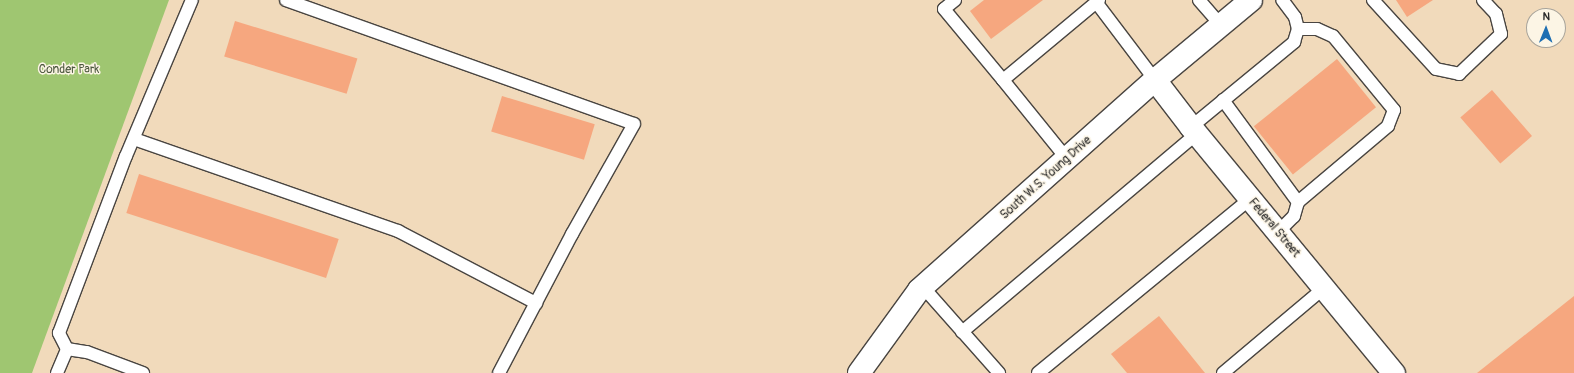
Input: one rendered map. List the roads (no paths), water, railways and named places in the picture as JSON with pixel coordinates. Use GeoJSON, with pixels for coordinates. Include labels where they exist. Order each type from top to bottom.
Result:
{"type":"FeatureCollection","features":[{"type":"Feature","properties":{"kind":"main road","name":"South W.S. Young Drive"},"geometry":{"type":"LineString","coordinates":[[862,372],[923,287],[1156,80],[1222,26],[1251,0]]}},
{"type":"Feature","properties":{"kind":"main road","name":"Federal Street"},"geometry":{"type":"LineString","coordinates":[[1156,80],[1194,131],[1394,373]]}},
{"type":"Feature","properties":{"kind":"lane"},"geometry":{"type":"LineString","coordinates":[[57,373],[67,349],[59,333],[134,139],[192,0]]}},
{"type":"Feature","properties":{"kind":"lane"},"geometry":{"type":"LineString","coordinates":[[286,0],[634,124],[499,373]]}},
{"type":"Feature","properties":{"kind":"lane"},"geometry":{"type":"LineString","coordinates":[[955,0],[944,9],[1067,158]]}},
{"type":"Feature","properties":{"kind":"lane"},"geometry":{"type":"LineString","coordinates":[[1198,0],[1222,26]]}},
{"type":"Feature","properties":{"kind":"lane"},"geometry":{"type":"LineString","coordinates":[[962,332],[1194,131],[1223,100],[1294,42],[1298,29],[1295,17],[1282,0]]}},
{"type":"Feature","properties":{"kind":"lane"},"geometry":{"type":"LineString","coordinates":[[1373,0],[1436,69],[1459,74],[1501,34],[1496,14],[1483,0]]}},
{"type":"Feature","properties":{"kind":"lane"},"geometry":{"type":"LineString","coordinates":[[1003,80],[1097,1],[1156,80]]}},
{"type":"Feature","properties":{"kind":"lane"},"geometry":{"type":"LineString","coordinates":[[1278,232],[1294,216],[1298,202],[1388,126],[1394,110],[1333,36],[1317,29],[1298,29]]}},
{"type":"Feature","properties":{"kind":"lane"},"geometry":{"type":"LineString","coordinates":[[1223,100],[1298,202]]}},
{"type":"Feature","properties":{"kind":"lane"},"geometry":{"type":"LineString","coordinates":[[134,139],[398,231],[536,303]]}},
{"type":"Feature","properties":{"kind":"lane"},"geometry":{"type":"LineString","coordinates":[[1038,373],[1250,199]]}},
{"type":"Feature","properties":{"kind":"lane"},"geometry":{"type":"LineString","coordinates":[[923,287],[998,373]]}},
{"type":"Feature","properties":{"kind":"lane"},"geometry":{"type":"LineString","coordinates":[[1223,373],[1324,288]]}},
{"type":"Feature","properties":{"kind":"lane"},"geometry":{"type":"LineString","coordinates":[[67,349],[87,352],[143,373]]}},
{"type":"Feature","properties":{"kind":"park label","name":"Conder Park"},"geometry":{"type":"Point","coordinates":[69,70]}}]}
